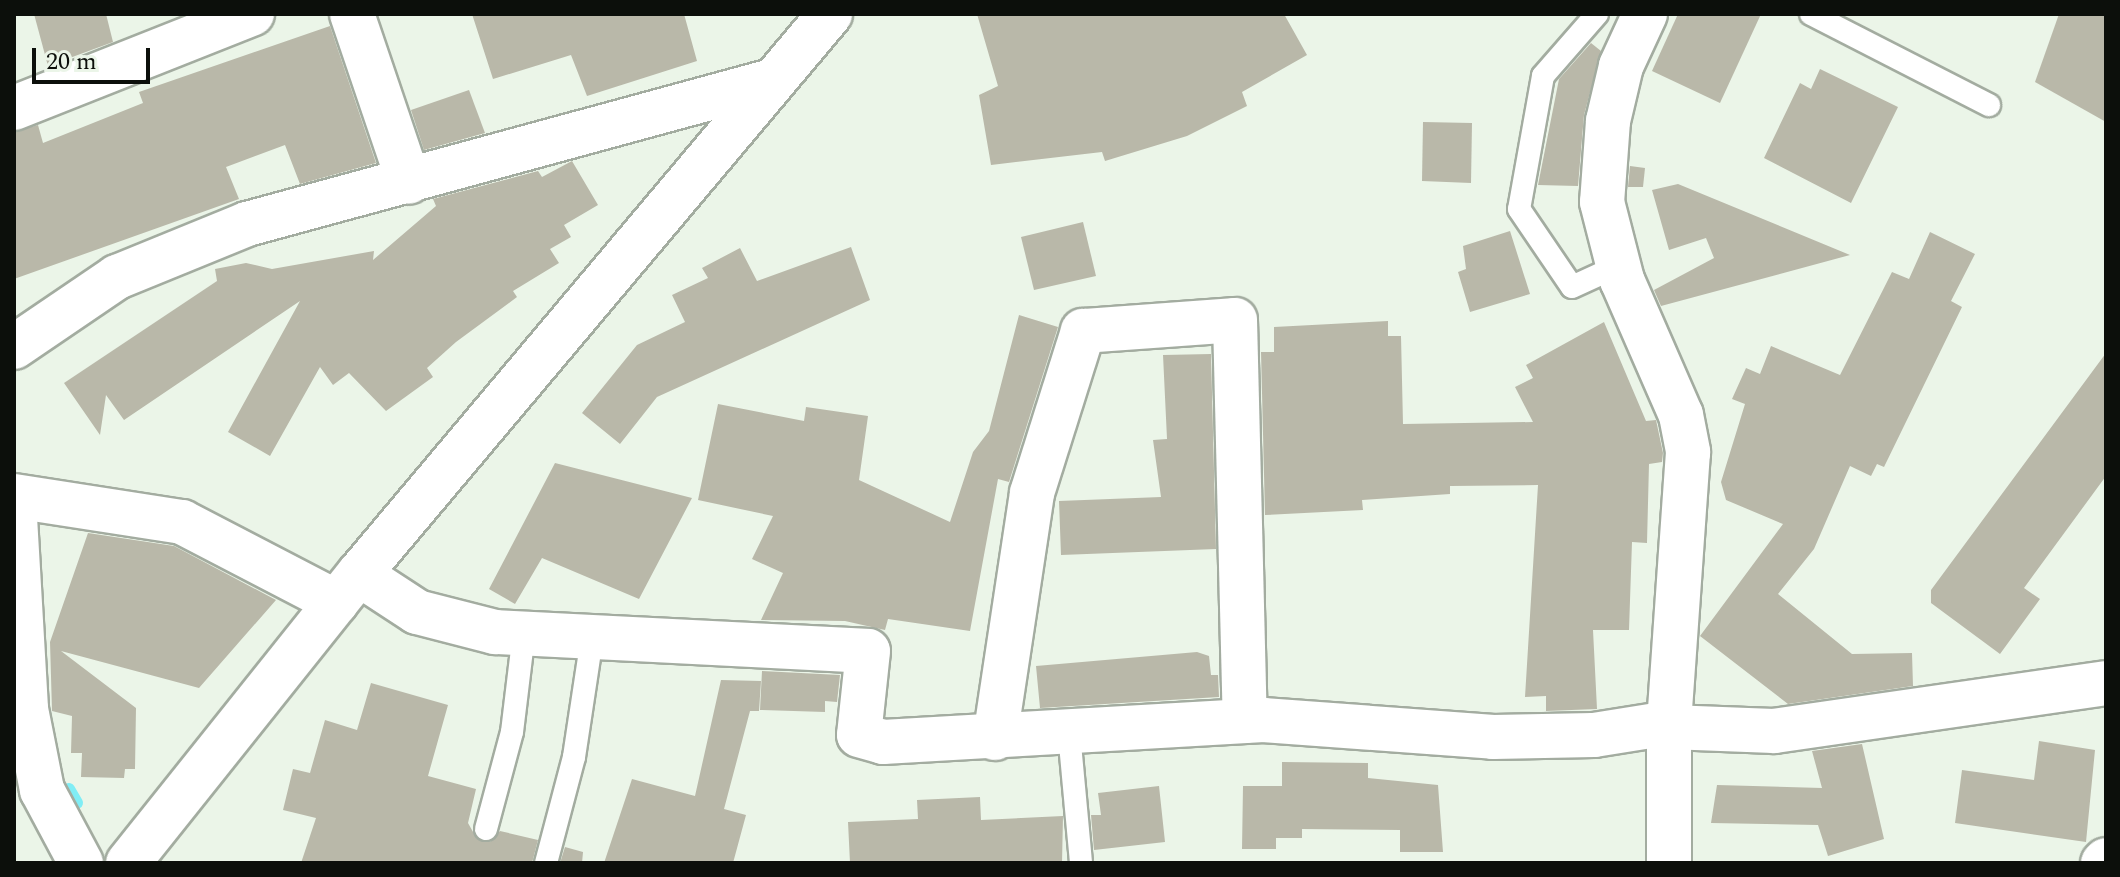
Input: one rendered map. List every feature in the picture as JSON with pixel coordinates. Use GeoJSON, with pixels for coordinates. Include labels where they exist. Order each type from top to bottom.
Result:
{"type":"FeatureCollection","features":[{"type":"Feature","properties":{"kind":"street"},"geometry":{"type":"LineString","coordinates":[[14,108],[252,14]]}},
{"type":"Feature","properties":{"kind":"street"},"geometry":{"type":"LineString","coordinates":[[352,14],[409,182]]}},
{"type":"Feature","properties":{"kind":"street"},"geometry":{"type":"LineString","coordinates":[[128,863],[348,588],[830,14]]}},
{"type":"Feature","properties":{"kind":"street"},"geometry":{"type":"LineString","coordinates":[[1645,14],[1621,66],[1608,121],[1602,202],[1618,266],[1681,415],[1688,452],[1669,725],[1669,863]]}},
{"type":"Feature","properties":{"kind":"street"},"geometry":{"type":"LineString","coordinates":[[14,347],[117,277],[247,224],[772,81]]}},
{"type":"Feature","properties":{"kind":"street"},"geometry":{"type":"LineString","coordinates":[[995,738],[1032,493],[1083,331],[1235,320],[1245,721]]}},
{"type":"Feature","properties":{"kind":"street"},"geometry":{"type":"LineString","coordinates":[[81,863],[42,790],[26,709],[14,498],[182,522],[417,612],[524,633],[868,651],[859,735],[883,742],[995,738],[1245,721],[1493,737],[1594,735],[1669,725],[1774,731],[2106,683]]}},
{"type":"Feature","properties":{"kind":"lane"},"geometry":{"type":"LineString","coordinates":[[1597,14],[1543,76],[1519,209],[1572,287],[1618,266]]}},
{"type":"Feature","properties":{"kind":"lane"},"geometry":{"type":"LineString","coordinates":[[1811,14],[1989,105]]}},
{"type":"Feature","properties":{"kind":"lane"},"geometry":{"type":"LineString","coordinates":[[486,829],[512,732],[524,633]]}},
{"type":"Feature","properties":{"kind":"lane"},"geometry":{"type":"LineString","coordinates":[[546,863],[574,757],[592,638]]}},
{"type":"Feature","properties":{"kind":"lane"},"geometry":{"type":"LineString","coordinates":[[1069,733],[1081,863]]}},
{"type":"Feature","properties":{"kind":"building"},"geometry":{"type":"Polygon","coordinates":[[[34,14],[106,14],[113,42],[48,66],[34,14]]]}},
{"type":"Feature","properties":{"kind":"building"},"geometry":{"type":"Polygon","coordinates":[[[472,14],[684,14],[697,61],[587,96],[571,55],[493,79],[472,14]]]}},
{"type":"Feature","properties":{"kind":"building"},"geometry":{"type":"Polygon","coordinates":[[[977,14],[1284,14],[1307,55],[1242,92],[1247,106],[1187,136],[1105,161],[1102,152],[991,165],[979,95],[998,86],[977,14]]]}},
{"type":"Feature","properties":{"kind":"building"},"geometry":{"type":"Polygon","coordinates":[[[1678,14],[1761,14],[1720,103],[1652,71],[1678,14]]]}},
{"type":"Feature","properties":{"kind":"building"},"geometry":{"type":"Polygon","coordinates":[[[2059,14],[2106,14],[2106,122],[2035,82],[2059,14]]]}},
{"type":"Feature","properties":{"kind":"building"},"geometry":{"type":"Polygon","coordinates":[[[330,26],[376,163],[300,184],[285,145],[226,167],[239,199],[14,279],[14,132],[38,125],[43,143],[143,103],[139,92],[330,26]]]}},
{"type":"Feature","properties":{"kind":"building"},"geometry":{"type":"Polygon","coordinates":[[[1591,43],[1601,51],[1584,115],[1578,186],[1538,185],[1559,79],[1591,43]]]}},
{"type":"Feature","properties":{"kind":"building"},"geometry":{"type":"Polygon","coordinates":[[[1820,69],[1898,107],[1851,203],[1764,158],[1800,83],[1811,89],[1820,69]]]}},
{"type":"Feature","properties":{"kind":"building"},"geometry":{"type":"Polygon","coordinates":[[[469,90],[485,133],[424,150],[411,110],[469,90]]]}},
{"type":"Feature","properties":{"kind":"building"},"geometry":{"type":"Polygon","coordinates":[[[1423,122],[1472,123],[1471,183],[1422,181],[1423,122]]]}},
{"type":"Feature","properties":{"kind":"building"},"geometry":{"type":"Polygon","coordinates":[[[572,161],[598,205],[564,225],[571,237],[550,249],[559,263],[513,291],[517,297],[456,342],[427,368],[433,377],[386,411],[349,373],[333,385],[320,367],[270,456],[228,432],[300,301],[124,420],[106,395],[100,435],[64,383],[217,281],[215,269],[246,263],[272,269],[374,251],[373,260],[436,206],[433,199],[538,171],[542,177],[572,161]]]}},
{"type":"Feature","properties":{"kind":"building"},"geometry":{"type":"Polygon","coordinates":[[[1630,166],[1645,168],[1643,187],[1628,187],[1630,166]]]}},
{"type":"Feature","properties":{"kind":"building"},"geometry":{"type":"Polygon","coordinates":[[[1678,184],[1850,255],[1661,306],[1654,290],[1714,258],[1706,238],[1669,250],[1652,190],[1678,184]]]}},
{"type":"Feature","properties":{"kind":"building"},"geometry":{"type":"Polygon","coordinates":[[[1083,222],[1096,276],[1034,290],[1021,237],[1083,222]]]}},
{"type":"Feature","properties":{"kind":"building"},"geometry":{"type":"Polygon","coordinates":[[[1510,231],[1530,294],[1470,312],[1458,272],[1466,269],[1463,246],[1510,231]]]}},
{"type":"Feature","properties":{"kind":"building"},"geometry":{"type":"Polygon","coordinates":[[[1930,232],[1975,254],[1951,301],[1962,307],[1884,467],[1877,464],[1871,476],[1850,466],[1814,549],[1778,594],[1852,654],[1912,653],[1913,686],[1788,704],[1700,636],[1783,524],[1726,500],[1721,482],[1745,404],[1732,399],[1746,368],[1760,374],[1771,346],[1840,375],[1892,272],[1909,279],[1930,232]]]}},
{"type":"Feature","properties":{"kind":"building"},"geometry":{"type":"Polygon","coordinates":[[[851,247],[870,300],[657,397],[620,444],[582,413],[637,345],[685,322],[672,295],[708,278],[702,268],[740,248],[757,281],[851,247]]]}},
{"type":"Feature","properties":{"kind":"building"},"geometry":{"type":"Polygon","coordinates":[[[1019,315],[1058,327],[1009,482],[998,479],[970,631],[888,619],[885,630],[845,621],[761,620],[783,573],[752,559],[773,516],[698,500],[718,404],[804,421],[806,407],[868,416],[859,480],[950,522],[973,452],[989,431],[1019,315]]]}},
{"type":"Feature","properties":{"kind":"building"},"geometry":{"type":"Polygon","coordinates":[[[1388,321],[1388,336],[1401,336],[1403,424],[1533,422],[1515,387],[1533,378],[1526,365],[1604,322],[1646,421],[1656,420],[1663,453],[1662,462],[1649,464],[1647,543],[1632,542],[1629,630],[1593,630],[1597,709],[1546,711],[1546,696],[1525,697],[1538,485],[1450,486],[1450,494],[1362,500],[1363,510],[1265,515],[1261,352],[1274,352],[1274,327],[1388,321]]]}},
{"type":"Feature","properties":{"kind":"building"},"geometry":{"type":"Polygon","coordinates":[[[2106,353],[2106,476],[2024,588],[2040,599],[2000,654],[1931,603],[1931,590],[2106,353]]]}},
{"type":"Feature","properties":{"kind":"building"},"geometry":{"type":"Polygon","coordinates":[[[1211,354],[1216,549],[1061,555],[1059,501],[1161,497],[1153,440],[1167,439],[1163,355],[1211,354]]]}},
{"type":"Feature","properties":{"kind":"building"},"geometry":{"type":"Polygon","coordinates":[[[555,463],[692,498],[639,599],[542,558],[515,604],[489,589],[555,463]]]}},
{"type":"Feature","properties":{"kind":"building"},"geometry":{"type":"Polygon","coordinates":[[[88,533],[174,546],[276,600],[199,688],[61,651],[136,708],[135,769],[125,769],[124,778],[81,777],[82,753],[71,753],[72,716],[52,711],[50,642],[88,533]]]}},
{"type":"Feature","properties":{"kind":"building"},"geometry":{"type":"Polygon","coordinates":[[[1197,652],[1209,656],[1211,675],[1218,675],[1219,697],[1040,708],[1036,666],[1197,652]]]}},
{"type":"Feature","properties":{"kind":"building"},"geometry":{"type":"Polygon","coordinates":[[[762,671],[840,675],[837,702],[825,701],[825,712],[760,710],[762,671]]]}},
{"type":"Feature","properties":{"kind":"building"},"geometry":{"type":"Polygon","coordinates":[[[721,680],[761,681],[759,711],[750,711],[724,809],[746,815],[733,863],[604,863],[632,779],[695,796],[721,680]]]}},
{"type":"Feature","properties":{"kind":"building"},"geometry":{"type":"Polygon","coordinates":[[[371,683],[448,705],[428,776],[476,789],[468,823],[477,839],[490,842],[500,831],[538,840],[532,863],[301,863],[316,818],[283,810],[293,769],[310,773],[325,720],[357,730],[371,683]]]}},
{"type":"Feature","properties":{"kind":"building"},"geometry":{"type":"Polygon","coordinates":[[[2039,741],[2095,750],[2086,842],[1955,823],[1962,770],[2034,780],[2039,741]]]}},
{"type":"Feature","properties":{"kind":"building"},"geometry":{"type":"Polygon","coordinates":[[[1862,744],[1884,839],[1828,856],[1818,825],[1711,823],[1717,785],[1822,788],[1812,751],[1862,744]]]}},
{"type":"Feature","properties":{"kind":"building"},"geometry":{"type":"Polygon","coordinates":[[[1282,762],[1368,763],[1368,778],[1438,785],[1443,852],[1400,852],[1400,830],[1302,829],[1302,838],[1276,838],[1276,849],[1242,849],[1243,786],[1282,786],[1282,762]]]}},
{"type":"Feature","properties":{"kind":"building"},"geometry":{"type":"Polygon","coordinates":[[[1159,786],[1165,842],[1094,850],[1091,815],[1101,815],[1098,793],[1159,786]]]}},
{"type":"Feature","properties":{"kind":"building"},"geometry":{"type":"Polygon","coordinates":[[[980,797],[981,820],[1063,816],[1062,863],[850,863],[848,822],[918,819],[917,800],[980,797]]]}},
{"type":"Feature","properties":{"kind":"building"},"geometry":{"type":"Polygon","coordinates":[[[565,847],[583,852],[582,863],[560,863],[565,847]]]}},
{"type":"Feature","properties":{"kind":"waterway"},"geometry":{"type":"LineString","coordinates":[[69,789],[77,803]]}}]}
